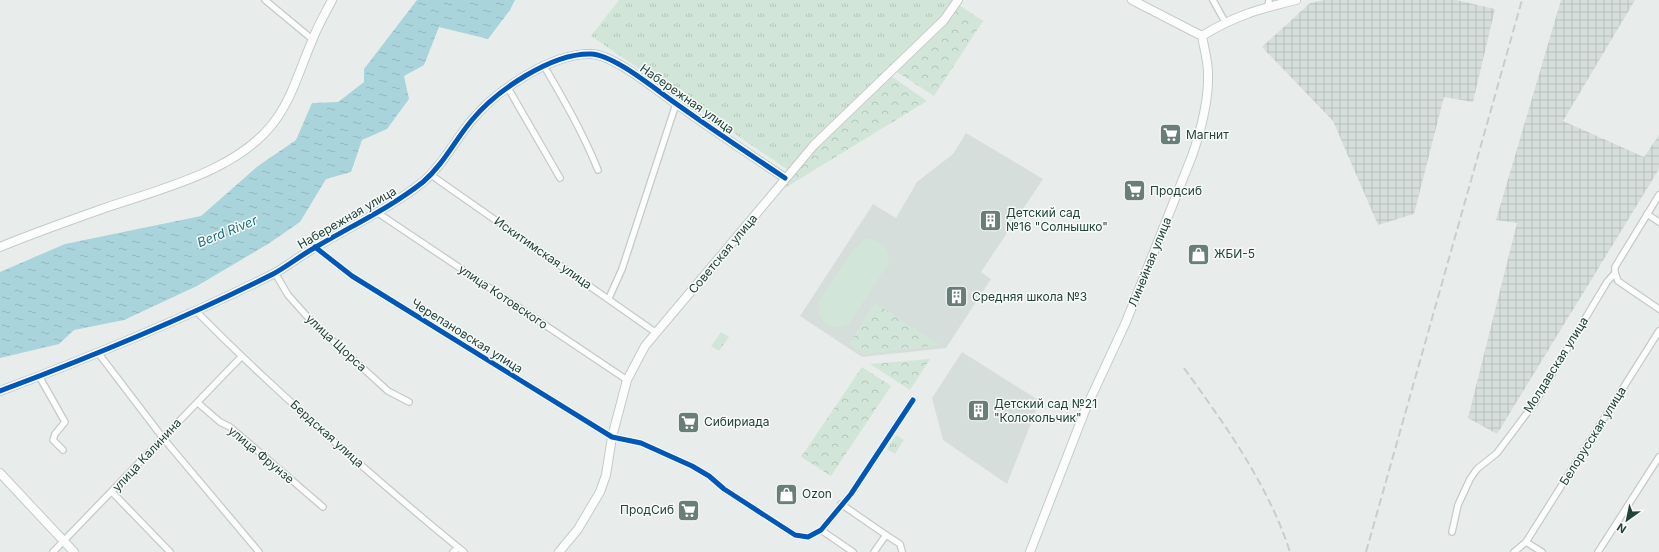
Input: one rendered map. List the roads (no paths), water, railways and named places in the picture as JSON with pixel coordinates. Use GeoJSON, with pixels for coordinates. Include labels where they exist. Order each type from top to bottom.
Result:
{"type":"FeatureCollection","features":[{"type":"Feature","properties":{"kind":"street"},"geometry":{"type":"LineString","coordinates":[[265,0],[312,39]]}},
{"type":"Feature","properties":{"kind":"street"},"geometry":{"type":"LineString","coordinates":[[0,247],[56,224],[196,177],[230,160],[262,137],[277,118],[291,92],[312,39],[332,0]]}},
{"type":"Feature","properties":{"kind":"street","name":"Советская улица"},"geometry":{"type":"LineString","coordinates":[[560,552],[578,529],[600,492],[606,475],[612,436],[628,380],[645,346],[655,332],[746,228],[785,178],[814,145],[944,20],[958,0]]}},
{"type":"Feature","properties":{"kind":"street"},"geometry":{"type":"LineString","coordinates":[[1132,0],[1202,36],[1225,22],[1268,3],[1296,0]]}},
{"type":"Feature","properties":{"kind":"street"},"geometry":{"type":"LineString","coordinates":[[1213,0],[1225,22]]}},
{"type":"Feature","properties":{"kind":"street","name":"Линейная улица"},"geometry":{"type":"LineString","coordinates":[[1030,552],[1086,408],[1126,322],[1198,139],[1208,93],[1208,72],[1202,36]]}},
{"type":"Feature","properties":{"kind":"street","name":"Набережная улица"},"geometry":{"type":"LineString","coordinates":[[0,391],[99,354],[196,311],[275,273],[315,247],[378,213],[402,198],[431,175],[484,106],[508,88],[544,66],[577,55],[601,55],[636,75],[785,178]]}},
{"type":"Feature","properties":{"kind":"street"},"geometry":{"type":"LineString","coordinates":[[544,66],[571,112],[598,170]]}},
{"type":"Feature","properties":{"kind":"street"},"geometry":{"type":"LineString","coordinates":[[508,88],[560,178]]}},
{"type":"Feature","properties":{"kind":"street","name":"Набережная улица"},"geometry":{"type":"LineString","coordinates":[[609,298],[622,269],[676,104]]}},
{"type":"Feature","properties":{"kind":"street","name":"Искитимская улица"},"geometry":{"type":"LineString","coordinates":[[431,175],[609,298],[655,332]]}},
{"type":"Feature","properties":{"kind":"street","name":"Молдавская улица"},"geometry":{"type":"LineString","coordinates":[[1452,532],[1458,505],[1470,479],[1477,469],[1497,453],[1536,401],[1607,282],[1615,273],[1615,267],[1659,195]]}},
{"type":"Feature","properties":{"kind":"street","name":"улица Котовского"},"geometry":{"type":"LineString","coordinates":[[378,213],[628,380]]}},
{"type":"Feature","properties":{"kind":"street"},"geometry":{"type":"LineString","coordinates":[[1646,214],[1659,222]]}},
{"type":"Feature","properties":{"kind":"street","name":"Черепановская улица"},"geometry":{"type":"LineString","coordinates":[[315,247],[352,276],[612,436],[641,443],[692,466],[709,476],[724,489],[796,535],[808,537],[821,530]]}},
{"type":"Feature","properties":{"kind":"street","name":"улица Щорса"},"geometry":{"type":"LineString","coordinates":[[275,273],[288,295],[312,322],[388,391],[409,402]]}},
{"type":"Feature","properties":{"kind":"street"},"geometry":{"type":"LineString","coordinates":[[1615,273],[1618,281],[1659,309]]}},
{"type":"Feature","properties":{"kind":"street","name":"Бердская улица"},"geometry":{"type":"LineString","coordinates":[[196,311],[241,357],[403,502],[464,552]]}},
{"type":"Feature","properties":{"kind":"street","name":"Белорусская улица"},"geometry":{"type":"LineString","coordinates":[[1514,552],[1526,542],[1659,331]]}},
{"type":"Feature","properties":{"kind":"street"},"geometry":{"type":"LineString","coordinates":[[99,354],[164,438],[259,552]]}},
{"type":"Feature","properties":{"kind":"street","name":"улица Калинина"},"geometry":{"type":"LineString","coordinates":[[53,552],[241,357]]}},
{"type":"Feature","properties":{"kind":"street"},"geometry":{"type":"LineString","coordinates":[[39,376],[65,422],[55,434],[53,440],[63,450]]}},
{"type":"Feature","properties":{"kind":"street"},"geometry":{"type":"LineString","coordinates":[[853,552],[821,530],[841,504],[851,494],[913,400]]}},
{"type":"Feature","properties":{"kind":"street","name":"улица Фрунзе"},"geometry":{"type":"LineString","coordinates":[[198,403],[220,422],[230,427],[323,507]]}},
{"type":"Feature","properties":{"kind":"street"},"geometry":{"type":"LineString","coordinates":[[1598,552],[1659,457]]}},
{"type":"Feature","properties":{"kind":"street"},"geometry":{"type":"LineString","coordinates":[[0,473],[74,552]]}},
{"type":"Feature","properties":{"kind":"street"},"geometry":{"type":"LineString","coordinates":[[112,492],[170,552]]}},
{"type":"Feature","properties":{"kind":"street"},"geometry":{"type":"LineString","coordinates":[[841,504],[900,544],[902,551]]}},
{"type":"Feature","properties":{"kind":"street"},"geometry":{"type":"LineString","coordinates":[[874,552],[886,535]]}},
{"type":"Feature","properties":{"kind":"street"},"geometry":{"type":"LineString","coordinates":[[1526,542],[1542,552]]}},
{"type":"Feature","properties":{"kind":"street"},"geometry":{"type":"LineString","coordinates":[[453,552],[458,548]]}},
{"type":"Feature","properties":{"kind":"water","name":"Berd River"},"geometry":{"type":"Polygon","coordinates":[[[417,0],[515,0],[510,10],[488,39],[439,27],[424,65],[404,76],[409,99],[387,129],[362,140],[351,172],[326,179],[300,222],[268,244],[197,286],[124,320],[74,330],[59,344],[0,358],[0,272],[65,244],[201,216],[258,166],[296,140],[312,103],[338,102],[364,82],[364,69],[417,0]]]}},
{"type":"Feature","properties":{"kind":"railway"},"geometry":{"type":"LineString","coordinates":[[1366,552],[1522,0]]}},
{"type":"Feature","properties":{"kind":"railway"},"geometry":{"type":"LineString","coordinates":[[1184,368],[1230,433],[1258,479],[1281,527],[1290,552]]}},
{"type":"Feature","properties":{"kind":"place","name":"Магнит"},"geometry":{"type":"Point","coordinates":[1171,135]}},
{"type":"Feature","properties":{"kind":"place","name":"Продсиб"},"geometry":{"type":"Point","coordinates":[1134,191]}},
{"type":"Feature","properties":{"kind":"place","name":"Детский сад №16 \"Солнышко\""},"geometry":{"type":"Point","coordinates":[990,220]}},
{"type":"Feature","properties":{"kind":"place","name":"ЖБИ-5"},"geometry":{"type":"Point","coordinates":[1198,254]}},
{"type":"Feature","properties":{"kind":"place","name":"Средняя школа №3"},"geometry":{"type":"Point","coordinates":[956,297]}},
{"type":"Feature","properties":{"kind":"place","name":"Детский сад №21 \"Колокольчик\""},"geometry":{"type":"Point","coordinates":[979,411]}},
{"type":"Feature","properties":{"kind":"place","name":"Сибириада"},"geometry":{"type":"Point","coordinates":[688,422]}},
{"type":"Feature","properties":{"kind":"place","name":"Ozon"},"geometry":{"type":"Point","coordinates":[787,494]}},
{"type":"Feature","properties":{"kind":"place","name":"ПродСиб"},"geometry":{"type":"Point","coordinates":[689,510]}}]}
